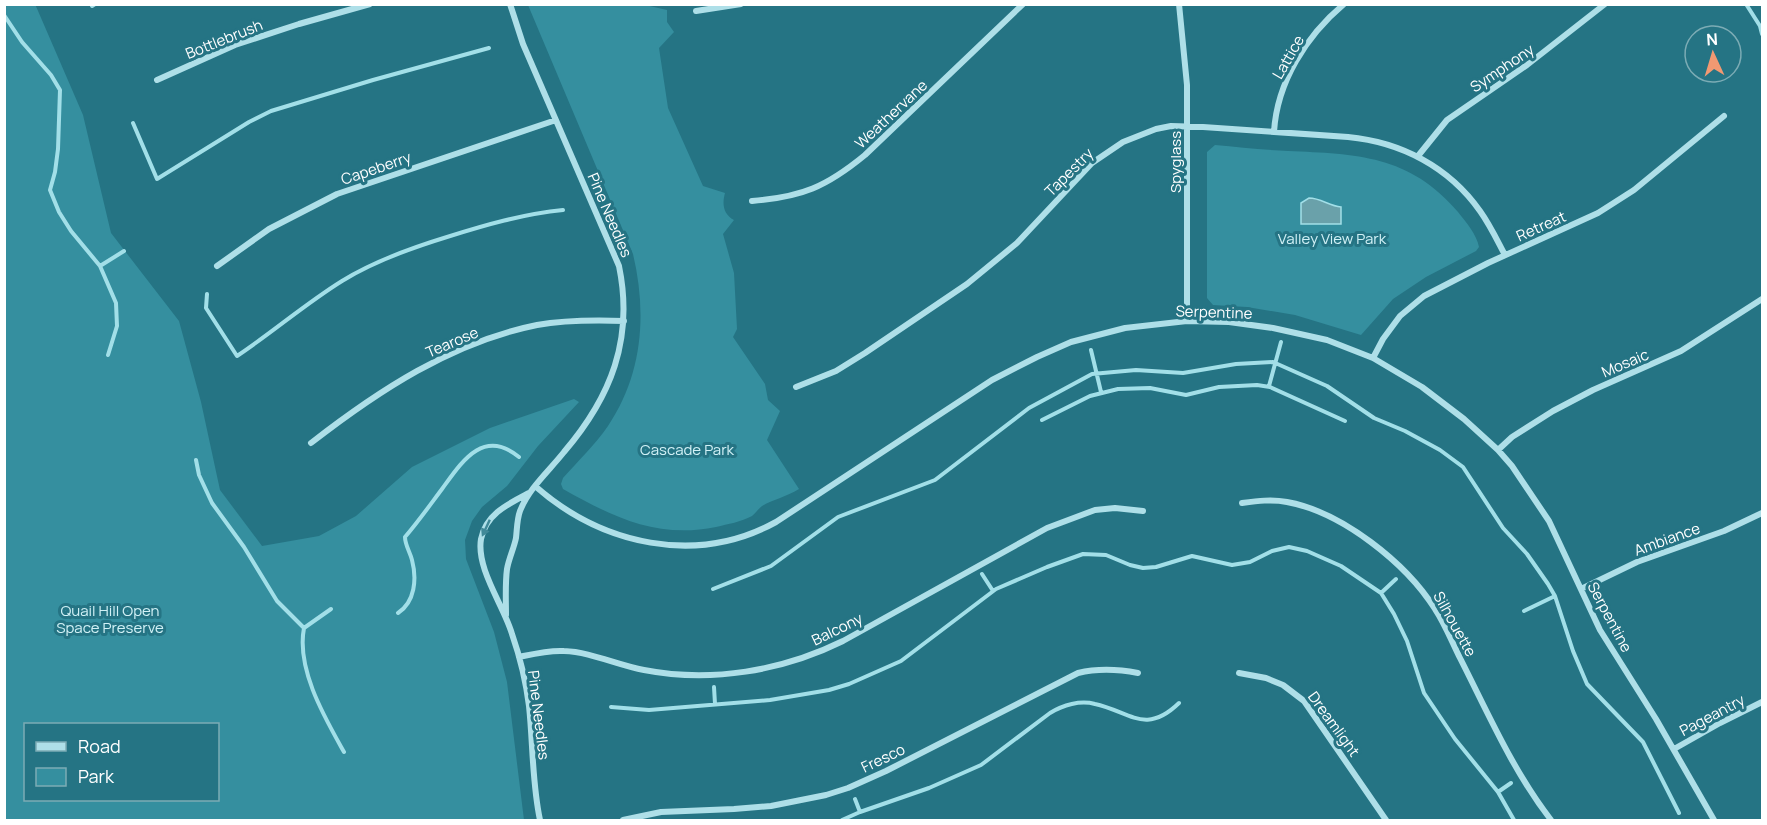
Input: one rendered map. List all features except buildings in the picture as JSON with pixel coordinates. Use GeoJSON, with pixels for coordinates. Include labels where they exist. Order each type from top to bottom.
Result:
{"type":"FeatureCollection","features":[{"type":"Feature","properties":{"kind":"street","name":"Bottlebrush"},"geometry":{"type":"LineString","coordinates":[[157,80],[213,54],[255,38],[370,4]]}},
{"type":"Feature","properties":{"kind":"street","name":"Pine Needles"},"geometry":{"type":"LineString","coordinates":[[506,615],[509,562],[516,540],[520,512],[533,489],[583,430],[608,388],[617,359],[624,321],[619,266],[523,44],[510,4]]}},
{"type":"Feature","properties":{"kind":"street"},"geometry":{"type":"LineString","coordinates":[[696,11],[741,4]]}},
{"type":"Feature","properties":{"kind":"street","name":"Weathervane"},"geometry":{"type":"LineString","coordinates":[[752,201],[784,198],[807,192],[848,169],[1023,4]]}},
{"type":"Feature","properties":{"kind":"street","name":"Spyglass"},"geometry":{"type":"LineString","coordinates":[[1179,4],[1186,67],[1187,321]]}},
{"type":"Feature","properties":{"kind":"street","name":"Lattice"},"geometry":{"type":"LineString","coordinates":[[1274,132],[1278,104],[1285,81],[1315,33],[1344,4]]}},
{"type":"Feature","properties":{"kind":"street","name":"Symphony"},"geometry":{"type":"LineString","coordinates":[[1418,156],[1447,120],[1563,40],[1605,4]]}},
{"type":"Feature","properties":{"kind":"street","name":"Retreat"},"geometry":{"type":"LineString","coordinates":[[1373,358],[1391,327],[1412,305],[1442,285],[1576,224],[1615,202],[1651,176],[1705,129],[1724,116]]}},
{"type":"Feature","properties":{"kind":"street","name":"Capeberry"},"geometry":{"type":"LineString","coordinates":[[217,266],[269,229],[337,194],[556,120]]}},
{"type":"Feature","properties":{"kind":"street","name":"Tapestry"},"geometry":{"type":"LineString","coordinates":[[796,387],[836,371],[967,284],[1017,243],[1079,175],[1105,152],[1156,129],[1187,126],[1370,139],[1390,144],[1418,156],[1451,179],[1471,199],[1490,225],[1505,255]]}},
{"type":"Feature","properties":{"kind":"street","name":"Mosaic"},"geometry":{"type":"LineString","coordinates":[[1498,450],[1512,437],[1553,411],[1593,390],[1681,351],[1762,299]]}},
{"type":"Feature","properties":{"kind":"street","name":"Tearose"},"geometry":{"type":"LineString","coordinates":[[311,443],[352,411],[398,381],[474,345],[537,325],[580,321],[624,321]]}},
{"type":"Feature","properties":{"kind":"street","name":"Serpentine"},"geometry":{"type":"LineString","coordinates":[[533,489],[596,525],[644,543],[696,546],[730,541],[776,522],[1013,368],[1071,342],[1106,333],[1187,321],[1230,322],[1282,329],[1327,340],[1373,358],[1422,387],[1443,402],[1498,450],[1550,521],[1600,630],[1674,749],[1714,820]]}},
{"type":"Feature","properties":{"kind":"street","name":"Pine Needles"},"geometry":{"type":"LineString","coordinates":[[533,489],[496,513],[488,521],[482,539],[481,554],[485,570],[506,615],[519,657],[528,705],[540,820]]}},
{"type":"Feature","properties":{"kind":"street","name":"Silhouette"},"geometry":{"type":"LineString","coordinates":[[1242,503],[1266,500],[1288,502],[1312,510],[1340,522],[1367,538],[1400,567],[1422,590],[1436,610],[1517,772],[1551,820]]}},
{"type":"Feature","properties":{"kind":"street","name":"Balcony"},"geometry":{"type":"LineString","coordinates":[[519,657],[565,651],[644,670],[698,676],[742,672],[780,664],[813,654],[843,641],[1047,528],[1095,510],[1115,508],[1143,511]]}},
{"type":"Feature","properties":{"kind":"street","name":"Ambiance"},"geometry":{"type":"LineString","coordinates":[[1581,589],[1637,562],[1724,531],[1762,513]]}},
{"type":"Feature","properties":{"kind":"street","name":"Fresco"},"geometry":{"type":"LineString","coordinates":[[623,820],[661,812],[771,806],[826,795],[886,771],[1078,673],[1095,669],[1117,669],[1138,674]]}},
{"type":"Feature","properties":{"kind":"street","name":"Dreamlight"},"geometry":{"type":"LineString","coordinates":[[1239,673],[1266,678],[1283,685],[1304,701],[1386,820]]}},
{"type":"Feature","properties":{"kind":"street","name":"Pageantry"},"geometry":{"type":"LineString","coordinates":[[1674,749],[1762,702]]}},
{"type":"Feature","properties":{"kind":"green space","name":"Quail Hill Open Space Preserve"},"geometry":{"type":"Polygon","coordinates":[[[35,4],[83,115],[111,233],[179,321],[201,402],[220,490],[262,546],[319,536],[356,516],[412,467],[490,428],[574,399],[579,402],[538,446],[507,486],[482,507],[472,521],[465,540],[466,559],[494,632],[507,682],[524,820],[5,820],[4,5],[35,4]]]}},
{"type":"Feature","properties":{"kind":"green space","name":"Cascade Park"},"geometry":{"type":"Polygon","coordinates":[[[641,4],[667,10],[667,22],[674,32],[659,48],[668,108],[703,186],[725,193],[724,208],[734,220],[723,234],[734,273],[737,329],[733,337],[765,384],[768,400],[780,411],[767,440],[799,489],[762,506],[752,516],[743,520],[695,530],[655,528],[636,523],[582,499],[563,489],[561,484],[563,478],[608,426],[629,385],[639,343],[640,298],[633,254],[528,5],[641,4]]]}},
{"type":"Feature","properties":{"kind":"green space","name":"Valley View Park"},"geometry":{"type":"Polygon","coordinates":[[[1215,145],[1336,154],[1380,161],[1401,168],[1440,193],[1468,224],[1479,247],[1476,251],[1426,277],[1393,299],[1361,335],[1295,315],[1247,307],[1213,305],[1207,298],[1207,152],[1215,145]]]}},
{"type":"Feature","properties":{"kind":"shaded area"},"geometry":{"type":"Polygon","coordinates":[[[1309,198],[1341,207],[1341,224],[1301,224],[1301,203],[1309,198]]]}},
{"type":"Feature","properties":{"kind":"waterway"},"geometry":{"type":"LineString","coordinates":[[1746,4],[1760,26],[1762,34]]}},
{"type":"Feature","properties":{"kind":"waterway"},"geometry":{"type":"LineString","coordinates":[[4,15],[60,90],[58,149],[50,190],[59,212],[71,231],[100,266],[116,303],[117,326],[108,355]]}},
{"type":"Feature","properties":{"kind":"waterway"},"geometry":{"type":"LineString","coordinates":[[133,123],[157,179],[249,122],[271,111],[489,48]]}},
{"type":"Feature","properties":{"kind":"waterway"},"geometry":{"type":"LineString","coordinates":[[207,294],[206,308],[237,356],[328,290],[380,261],[490,224],[563,210]]}},
{"type":"Feature","properties":{"kind":"waterway"},"geometry":{"type":"LineString","coordinates":[[100,266],[124,251]]}},
{"type":"Feature","properties":{"kind":"waterway"},"geometry":{"type":"LineString","coordinates":[[1269,386],[1281,342]]}},
{"type":"Feature","properties":{"kind":"waterway"},"geometry":{"type":"LineString","coordinates":[[1091,350],[1101,392]]}},
{"type":"Feature","properties":{"kind":"waterway"},"geometry":{"type":"LineString","coordinates":[[713,589],[771,566],[838,517],[935,480],[1029,408],[1092,374],[1136,370],[1183,373],[1236,364],[1273,362],[1327,386],[1374,418],[1405,431],[1440,450],[1463,467],[1503,528],[1527,554],[1548,584],[1555,596],[1573,651],[1587,684],[1643,742],[1679,813]]}},
{"type":"Feature","properties":{"kind":"waterway"},"geometry":{"type":"LineString","coordinates":[[1042,420],[1090,396],[1118,389],[1150,388],[1186,395],[1219,387],[1257,385],[1270,387],[1345,421]]}},
{"type":"Feature","properties":{"kind":"waterway"},"geometry":{"type":"LineString","coordinates":[[398,613],[408,603],[414,582],[414,567],[405,537],[457,469],[474,452],[484,447],[494,446],[506,449],[519,457]]}},
{"type":"Feature","properties":{"kind":"waterway"},"geometry":{"type":"LineString","coordinates":[[196,460],[199,475],[212,503],[244,547],[277,601],[304,628]]}},
{"type":"Feature","properties":{"kind":"waterway"},"geometry":{"type":"LineString","coordinates":[[611,707],[649,710],[770,700],[829,690],[849,684],[901,661],[996,589],[1083,554],[1106,555],[1143,568],[1156,567],[1192,556],[1232,565],[1250,562],[1272,551],[1289,547],[1307,551],[1341,566],[1381,593],[1407,641],[1424,693],[1455,739],[1498,792],[1514,820]]}},
{"type":"Feature","properties":{"kind":"waterway"},"geometry":{"type":"LineString","coordinates":[[982,574],[993,591]]}},
{"type":"Feature","properties":{"kind":"waterway"},"geometry":{"type":"LineString","coordinates":[[1381,593],[1396,579]]}},
{"type":"Feature","properties":{"kind":"waterway"},"geometry":{"type":"LineString","coordinates":[[1524,611],[1555,596]]}},
{"type":"Feature","properties":{"kind":"waterway"},"geometry":{"type":"LineString","coordinates":[[331,609],[304,628],[304,660],[314,693],[344,752]]}},
{"type":"Feature","properties":{"kind":"waterway"},"geometry":{"type":"LineString","coordinates":[[714,687],[715,704]]}},
{"type":"Feature","properties":{"kind":"waterway"},"geometry":{"type":"LineString","coordinates":[[842,820],[929,788],[981,765],[1060,708],[1078,703],[1089,703],[1146,720],[1167,713],[1179,703]]}},
{"type":"Feature","properties":{"kind":"waterway"},"geometry":{"type":"LineString","coordinates":[[1498,792],[1511,783]]}},
{"type":"Feature","properties":{"kind":"waterway"},"geometry":{"type":"LineString","coordinates":[[855,799],[860,812]]}}]}
